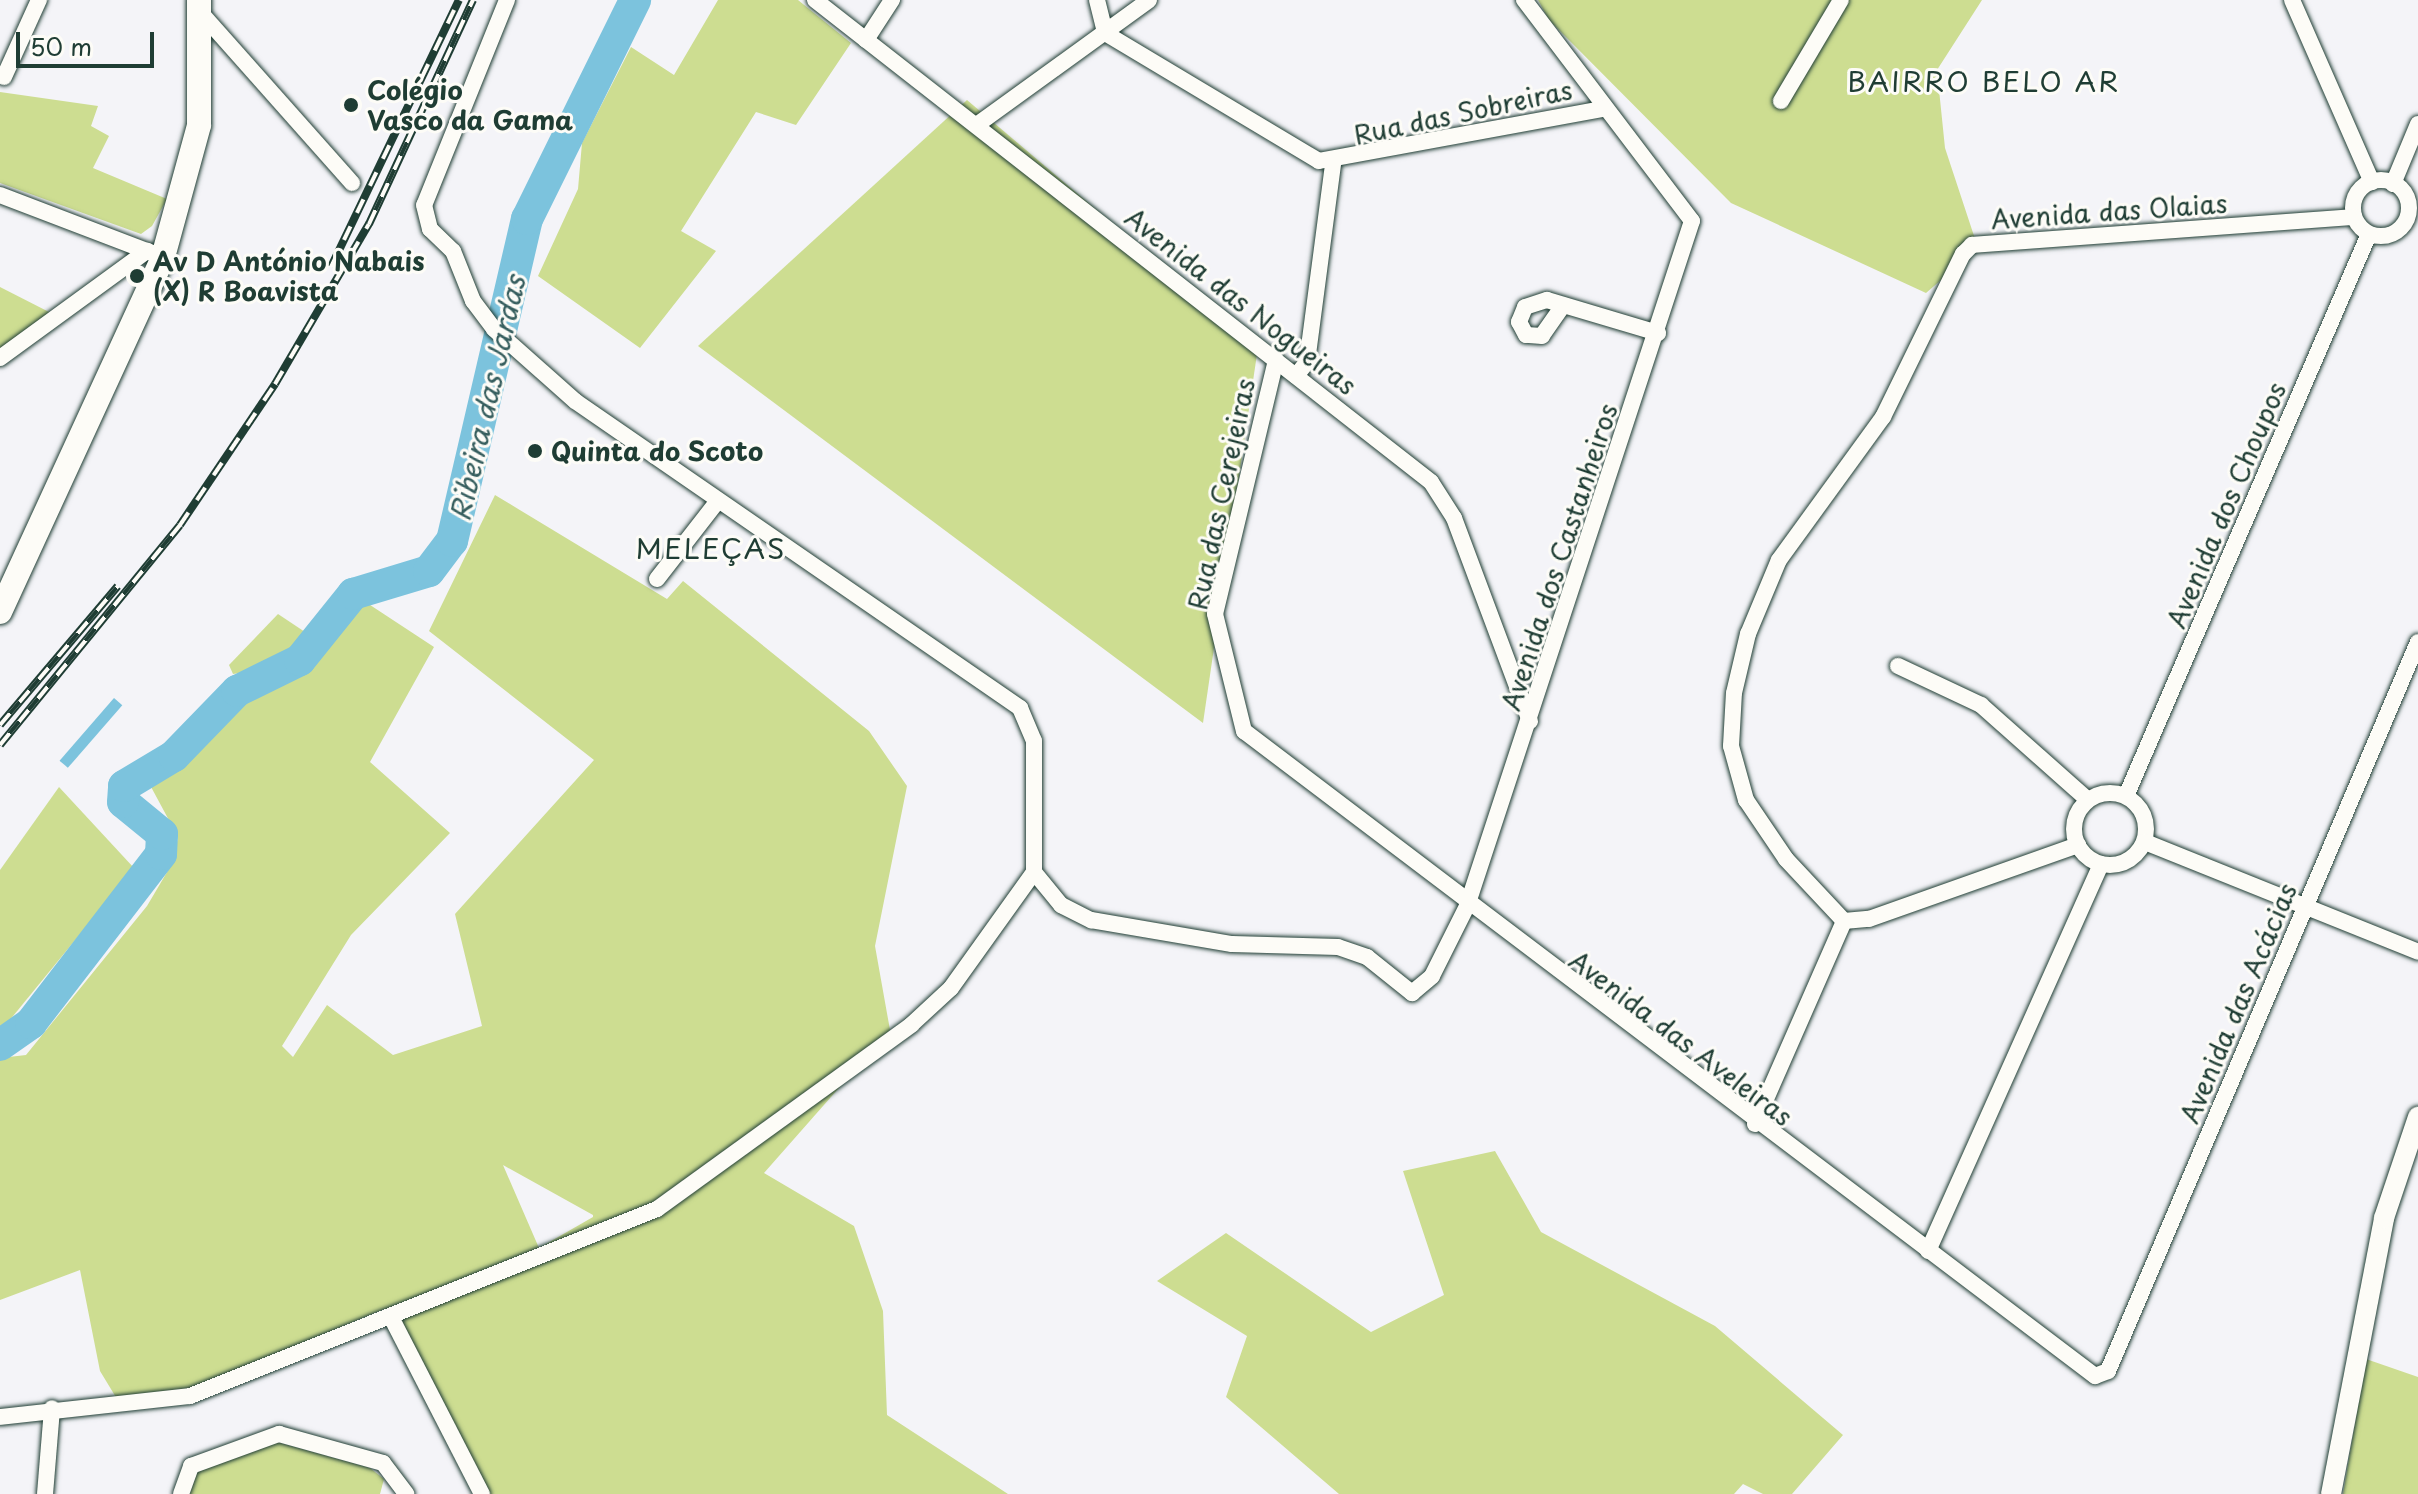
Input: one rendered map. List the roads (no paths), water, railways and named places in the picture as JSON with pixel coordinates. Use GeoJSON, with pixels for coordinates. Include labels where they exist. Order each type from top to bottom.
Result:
{"type":"FeatureCollection","features":[{"type":"Feature","properties":{"kind":"main road"},"geometry":{"type":"LineString","coordinates":[[0,612],[155,254],[199,125],[201,7]]}},
{"type":"Feature","properties":{"kind":"street"},"geometry":{"type":"LineString","coordinates":[[4,77],[39,0]]}},
{"type":"Feature","properties":{"kind":"street"},"geometry":{"type":"LineString","coordinates":[[0,1417],[52,1408],[190,1396],[633,1222],[707,1176],[865,1064],[951,988],[1034,872],[1034,741],[1020,708],[717,502],[575,401],[511,340],[494,329],[473,301],[453,251],[430,229],[426,193],[507,0]]}},
{"type":"Feature","properties":{"kind":"street","name":"Avenida das Nogueiras"},"geometry":{"type":"LineString","coordinates":[[815,0],[978,124],[1276,360],[1446,502],[1530,721]]}},
{"type":"Feature","properties":{"kind":"street"},"geometry":{"type":"LineString","coordinates":[[866,40],[892,0]]}},
{"type":"Feature","properties":{"kind":"street"},"geometry":{"type":"LineString","coordinates":[[1097,0],[1105,33],[1333,164],[1307,362],[1296,376]]}},
{"type":"Feature","properties":{"kind":"street"},"geometry":{"type":"LineString","coordinates":[[978,124],[1149,0]]}},
{"type":"Feature","properties":{"kind":"street"},"geometry":{"type":"LineString","coordinates":[[1524,0],[1603,109]]}},
{"type":"Feature","properties":{"kind":"street"},"geometry":{"type":"LineString","coordinates":[[1781,101],[1841,0]]}},
{"type":"Feature","properties":{"kind":"street"},"geometry":{"type":"LineString","coordinates":[[2292,0],[2372,182]]}},
{"type":"Feature","properties":{"kind":"street"},"geometry":{"type":"LineString","coordinates":[[201,7],[352,183]]}},
{"type":"Feature","properties":{"kind":"street","name":"Rua das Sobreiras"},"geometry":{"type":"LineString","coordinates":[[1333,164],[1603,109]]}},
{"type":"Feature","properties":{"kind":"street","name":"Avenida dos Castanheiros"},"geometry":{"type":"LineString","coordinates":[[1034,872],[1061,905],[1091,920],[1232,944],[1338,947],[1367,957],[1412,993],[1432,976],[1467,906],[1658,333],[1692,221],[1603,109]]}},
{"type":"Feature","properties":{"kind":"street"},"geometry":{"type":"LineString","coordinates":[[2393,184],[2418,124]]}},
{"type":"Feature","properties":{"kind":"street"},"geometry":{"type":"LineString","coordinates":[[2372,182],[2393,184],[2408,203],[2412,221],[2395,232],[2369,234],[2354,217],[2358,192],[2372,182]]}},
{"type":"Feature","properties":{"kind":"street"},"geometry":{"type":"LineString","coordinates":[[0,195],[155,254]]}},
{"type":"Feature","properties":{"kind":"street","name":"Avenida das Olaias"},"geometry":{"type":"LineString","coordinates":[[1844,921],[1786,859],[1746,800],[1731,746],[1734,693],[1779,560],[1883,417],[1963,254],[1972,245],[2354,217]]}},
{"type":"Feature","properties":{"kind":"street","name":"Avenida dos Choupos"},"geometry":{"type":"LineString","coordinates":[[2126,796],[2369,234]]}},
{"type":"Feature","properties":{"kind":"street"},"geometry":{"type":"LineString","coordinates":[[0,358],[155,254]]}},
{"type":"Feature","properties":{"kind":"street"},"geometry":{"type":"LineString","coordinates":[[1562,307],[1658,333]]}},
{"type":"Feature","properties":{"kind":"street","name":"Rua das Cerejeiras"},"geometry":{"type":"LineString","coordinates":[[1244,731],[1215,614],[1276,360]]}},
{"type":"Feature","properties":{"kind":"street"},"geometry":{"type":"LineString","coordinates":[[657,579],[717,502]]}},
{"type":"Feature","properties":{"kind":"street","name":"Avenida das Acácias"},"geometry":{"type":"LineString","coordinates":[[2095,1376],[2108,1371],[2418,642]]}},
{"type":"Feature","properties":{"kind":"street"},"geometry":{"type":"LineString","coordinates":[[1898,666],[1981,705],[2088,800]]}},
{"type":"Feature","properties":{"kind":"street","name":"Avenida das Aveleiras"},"geometry":{"type":"LineString","coordinates":[[1244,731],[1467,906],[2095,1376]]}},
{"type":"Feature","properties":{"kind":"street"},"geometry":{"type":"LineString","coordinates":[[2107,792],[2126,796],[2142,811],[2145,842],[2122,863],[2101,864],[2078,845],[2075,822],[2088,800],[2107,792]]}},
{"type":"Feature","properties":{"kind":"street"},"geometry":{"type":"LineString","coordinates":[[2145,842],[2418,952]]}},
{"type":"Feature","properties":{"kind":"street"},"geometry":{"type":"LineString","coordinates":[[1755,1124],[1844,921],[1869,919],[2078,845]]}},
{"type":"Feature","properties":{"kind":"street"},"geometry":{"type":"LineString","coordinates":[[1928,1251],[2101,864]]}},
{"type":"Feature","properties":{"kind":"street"},"geometry":{"type":"LineString","coordinates":[[2331,1494],[2384,1218],[2418,1117]]}},
{"type":"Feature","properties":{"kind":"street"},"geometry":{"type":"LineString","coordinates":[[391,1317],[482,1494]]}},
{"type":"Feature","properties":{"kind":"street"},"geometry":{"type":"LineString","coordinates":[[45,1494],[52,1408]]}},
{"type":"Feature","properties":{"kind":"street"},"geometry":{"type":"LineString","coordinates":[[181,1494],[191,1466],[279,1434],[383,1463],[406,1494]]}},
{"type":"Feature","properties":{"kind":"water"},"geometry":{"type":"Polygon","coordinates":[[[114,698],[122,705],[68,768],[60,761],[114,698]]]}},
{"type":"Feature","properties":{"kind":"waterway","name":"Ribeira das Jardas"},"geometry":{"type":"LineString","coordinates":[[0,1045],[31,1023],[161,854],[162,834],[123,802],[124,786],[174,756],[237,691],[300,660],[353,594],[429,571],[452,541],[527,219],[635,0]]}},
{"type":"Feature","properties":{"kind":"railway"},"geometry":{"type":"LineString","coordinates":[[331,267],[459,0]]}},
{"type":"Feature","properties":{"kind":"railway"},"geometry":{"type":"LineString","coordinates":[[0,745],[180,525],[275,384],[369,224],[473,0]]}},
{"type":"Feature","properties":{"kind":"railway"},"geometry":{"type":"LineString","coordinates":[[0,725],[118,586]]}},
{"type":"Feature","properties":{"kind":"place","name":"Colégio Vasco da Gama"},"geometry":{"type":"Point","coordinates":[351,105]}},
{"type":"Feature","properties":{"kind":"place","name":"Av D António Nabais (X) R Boavista"},"geometry":{"type":"Point","coordinates":[137,276]}},
{"type":"Feature","properties":{"kind":"place","name":"Quinta do Scoto"},"geometry":{"type":"Point","coordinates":[535,451]}},
{"type":"Feature","properties":{"kind":"district","name":"BAIRRO BELO AR"},"geometry":{"type":"Point","coordinates":[1984,81]}},
{"type":"Feature","properties":{"kind":"district","name":"MELEÇAS"},"geometry":{"type":"Point","coordinates":[711,548]}}]}
